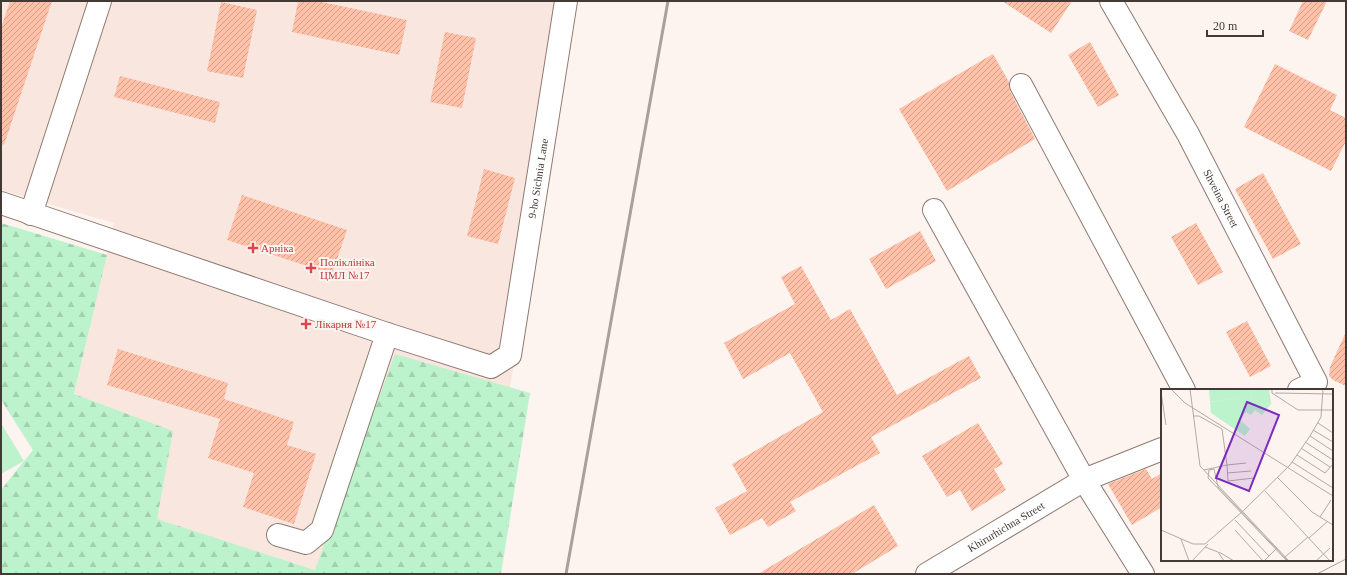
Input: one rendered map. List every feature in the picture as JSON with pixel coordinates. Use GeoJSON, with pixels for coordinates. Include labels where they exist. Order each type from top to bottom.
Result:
{"type":"FeatureCollection","features":[{"type":"Feature","properties":{"kind":"street"},"geometry":{"type":"LineString","coordinates":[[32,214],[100,1]]}},
{"type":"Feature","properties":{"kind":"street","name":"9-ho Sichnia Lane"},"geometry":{"type":"LineString","coordinates":[[387,334],[491,367],[510,356],[566,1]]}},
{"type":"Feature","properties":{"kind":"street","name":"Shveina Street"},"geometry":{"type":"LineString","coordinates":[[1111,1],[1188,134],[1316,382],[1301,389]]}},
{"type":"Feature","properties":{"kind":"street"},"geometry":{"type":"LineString","coordinates":[[1021,85],[1183,389]]}},
{"type":"Feature","properties":{"kind":"street"},"geometry":{"type":"LineString","coordinates":[[1,203],[387,334],[322,530],[306,543],[278,535]]}},
{"type":"Feature","properties":{"kind":"street"},"geometry":{"type":"LineString","coordinates":[[934,210],[1084,480],[1143,574]]}},
{"type":"Feature","properties":{"kind":"street"},"geometry":{"type":"LineString","coordinates":[[1084,480],[1161,449]]}},
{"type":"Feature","properties":{"kind":"street","name":"Khirurhichna Street"},"geometry":{"type":"LineString","coordinates":[[927,574],[1084,480]]}},
{"type":"Feature","properties":{"kind":"shaded area","name":"Лікарня №17"},"geometry":{"type":"Polygon","coordinates":[[[1,1],[576,1],[478,574],[329,574],[53,487],[114,223],[1,190],[1,1]]]}},
{"type":"Feature","properties":{"kind":"green space"},"geometry":{"type":"Polygon","coordinates":[[[1,223],[107,255],[74,394],[173,431],[157,519],[315,570],[395,354],[530,393],[501,574],[1,574],[1,490],[33,450],[1,400],[1,223]]]}},
{"type":"Feature","properties":{"kind":"green space"},"geometry":{"type":"Polygon","coordinates":[[[1,423],[24,461],[1,474],[1,423]]]}},
{"type":"Feature","properties":{"kind":"building"},"geometry":{"type":"Polygon","coordinates":[[[10,1],[52,1],[4,145],[1,144],[1,28],[10,1]]]}},
{"type":"Feature","properties":{"kind":"building"},"geometry":{"type":"Polygon","coordinates":[[[298,1],[317,1],[407,20],[399,55],[292,32],[298,1]]]}},
{"type":"Feature","properties":{"kind":"building"},"geometry":{"type":"Polygon","coordinates":[[[1002,1],[1072,1],[1051,33],[1002,1]]]}},
{"type":"Feature","properties":{"kind":"building"},"geometry":{"type":"Polygon","coordinates":[[[1303,1],[1327,1],[1308,40],[1289,31],[1303,1]]]}},
{"type":"Feature","properties":{"kind":"building"},"geometry":{"type":"Polygon","coordinates":[[[221,2],[257,10],[243,78],[207,71],[221,2]]]}},
{"type":"Feature","properties":{"kind":"building"},"geometry":{"type":"Polygon","coordinates":[[[445,32],[476,38],[462,108],[430,102],[445,32]]]}},
{"type":"Feature","properties":{"kind":"building"},"geometry":{"type":"Polygon","coordinates":[[[1090,42],[1119,95],[1098,107],[1068,55],[1090,42]]]}},
{"type":"Feature","properties":{"kind":"building"},"geometry":{"type":"Polygon","coordinates":[[[993,54],[1009,82],[1010,91],[1035,139],[947,191],[899,109],[993,54]]]}},
{"type":"Feature","properties":{"kind":"building"},"geometry":{"type":"Polygon","coordinates":[[[1275,64],[1337,95],[1330,110],[1346,118],[1346,141],[1331,171],[1244,127],[1275,64]]]}},
{"type":"Feature","properties":{"kind":"building"},"geometry":{"type":"Polygon","coordinates":[[[120,76],[220,102],[215,123],[114,97],[120,76]]]}},
{"type":"Feature","properties":{"kind":"building"},"geometry":{"type":"Polygon","coordinates":[[[484,169],[515,178],[498,244],[467,236],[484,169]]]}},
{"type":"Feature","properties":{"kind":"building"},"geometry":{"type":"Polygon","coordinates":[[[1263,173],[1301,244],[1273,259],[1235,189],[1263,173]]]}},
{"type":"Feature","properties":{"kind":"building"},"geometry":{"type":"Polygon","coordinates":[[[242,195],[347,230],[332,274],[227,240],[242,195]]]}},
{"type":"Feature","properties":{"kind":"building"},"geometry":{"type":"Polygon","coordinates":[[[1196,223],[1223,272],[1198,285],[1171,237],[1196,223]]]}},
{"type":"Feature","properties":{"kind":"building"},"geometry":{"type":"Polygon","coordinates":[[[920,231],[936,261],[886,289],[869,259],[920,231]]]}},
{"type":"Feature","properties":{"kind":"building"},"geometry":{"type":"Polygon","coordinates":[[[801,266],[831,320],[850,309],[897,395],[969,356],[981,378],[871,437],[880,453],[790,502],[796,511],[768,527],[762,518],[730,535],[715,508],[747,491],[732,464],[823,412],[790,353],[743,379],[724,343],[795,304],[781,277],[801,266]]]}},
{"type":"Feature","properties":{"kind":"building"},"geometry":{"type":"Polygon","coordinates":[[[1247,321],[1271,366],[1250,377],[1226,332],[1247,321]]]}},
{"type":"Feature","properties":{"kind":"building"},"geometry":{"type":"Polygon","coordinates":[[[1346,332],[1346,386],[1333,380],[1329,376],[1330,367],[1346,332]]]}},
{"type":"Feature","properties":{"kind":"building"},"geometry":{"type":"Polygon","coordinates":[[[118,349],[228,383],[224,399],[294,422],[287,445],[316,454],[294,524],[243,507],[254,473],[208,458],[220,419],[107,385],[118,349]]]}},
{"type":"Feature","properties":{"kind":"building"},"geometry":{"type":"Polygon","coordinates":[[[978,423],[1003,464],[994,469],[1006,490],[972,511],[960,490],[947,497],[922,456],[978,423]]]}},
{"type":"Feature","properties":{"kind":"building"},"geometry":{"type":"Polygon","coordinates":[[[1146,469],[1152,479],[1161,474],[1161,508],[1132,525],[1108,484],[1146,469]]]}},
{"type":"Feature","properties":{"kind":"building"},"geometry":{"type":"Polygon","coordinates":[[[874,505],[898,546],[852,574],[758,574],[874,505]]]}},
{"type":"Feature","properties":{"kind":"tram line"},"geometry":{"type":"LineString","coordinates":[[1317,574],[1346,559]]}},
{"type":"Feature","properties":{"kind":"railway"},"geometry":{"type":"LineString","coordinates":[[566,574],[668,1]]}},
{"type":"Feature","properties":{"kind":"place","name":"Арніка"},"geometry":{"type":"Point","coordinates":[253,248]}},
{"type":"Feature","properties":{"kind":"place","name":"Поліклініка ЦМЛ №17"},"geometry":{"type":"Point","coordinates":[311,268]}},
{"type":"Feature","properties":{"kind":"place","name":"Лікарня №17"},"geometry":{"type":"Point","coordinates":[306,324]}}]}
